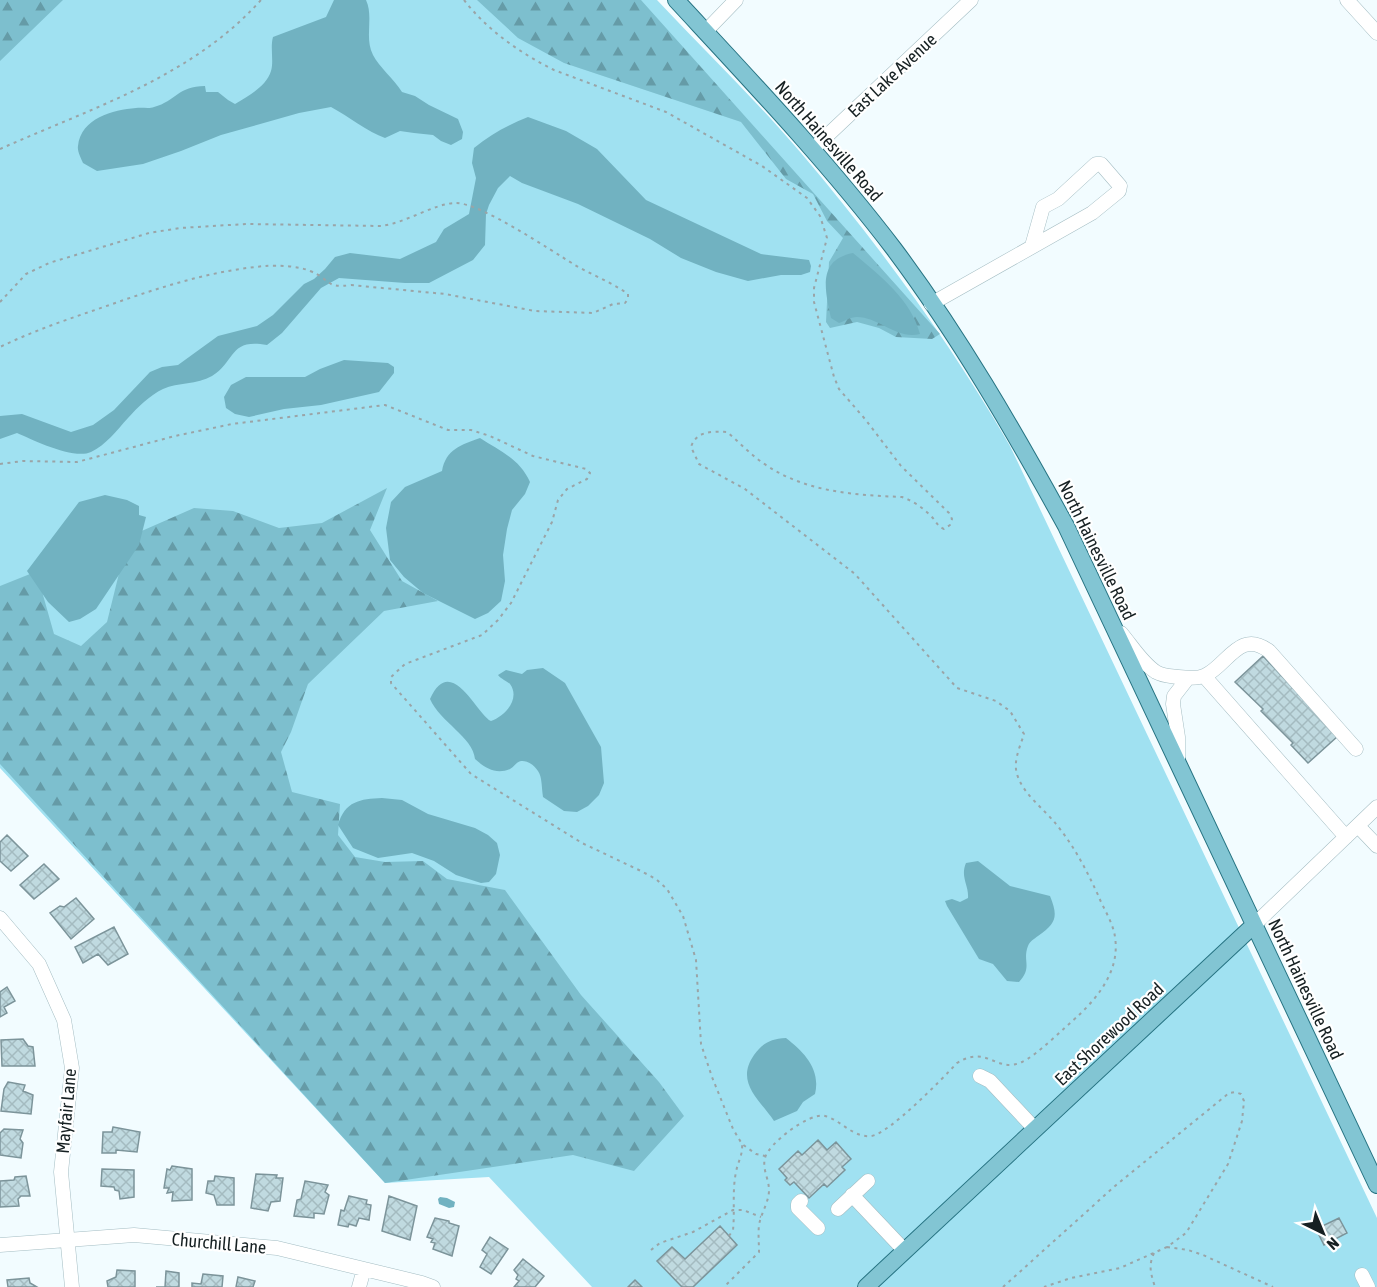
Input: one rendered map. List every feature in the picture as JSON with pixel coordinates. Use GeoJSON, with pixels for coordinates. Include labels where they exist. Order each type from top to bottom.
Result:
{"type":"FeatureCollection","features":[{"type":"Feature","properties":{"kind":"main road","name":"North Hainesville Road"},"geometry":{"type":"LineString","coordinates":[[676,0],[813,150],[894,250],[968,357],[1017,437],[1066,526],[1377,1185]]}},
{"type":"Feature","properties":{"kind":"main road","name":"East Shorewood Road"},"geometry":{"type":"LineString","coordinates":[[866,1287],[1254,925]]}},
{"type":"Feature","properties":{"kind":"street"},"geometry":{"type":"LineString","coordinates":[[705,32],[736,0]]}},
{"type":"Feature","properties":{"kind":"street","name":"East Lake Avenue"},"geometry":{"type":"LineString","coordinates":[[813,150],[971,0]]}},
{"type":"Feature","properties":{"kind":"street"},"geometry":{"type":"LineString","coordinates":[[1347,0],[1377,33]]}},
{"type":"Feature","properties":{"kind":"street"},"geometry":{"type":"LineString","coordinates":[[931,304],[1092,213],[1119,191],[1120,186],[1101,164],[1096,164],[1058,199],[1043,207],[1032,246]]}},
{"type":"Feature","properties":{"kind":"street"},"geometry":{"type":"LineString","coordinates":[[1111,621],[1151,668],[1162,675],[1188,678],[1205,676],[1239,648],[1257,644],[1269,651],[1356,749]]}},
{"type":"Feature","properties":{"kind":"street"},"geometry":{"type":"LineString","coordinates":[[1205,676],[1346,837]]}},
{"type":"Feature","properties":{"kind":"street"},"geometry":{"type":"LineString","coordinates":[[1178,762],[1178,737],[1173,704],[1174,696],[1188,678]]}},
{"type":"Feature","properties":{"kind":"street","name":"East Shorewood Road"},"geometry":{"type":"LineString","coordinates":[[1254,925],[1377,807]]}},
{"type":"Feature","properties":{"kind":"street"},"geometry":{"type":"LineString","coordinates":[[1358,825],[1377,846]]}},
{"type":"Feature","properties":{"kind":"street","name":"Mayfair Lane"},"geometry":{"type":"LineString","coordinates":[[0,918],[39,964],[64,1020],[72,1068],[61,1172],[72,1287]]}},
{"type":"Feature","properties":{"kind":"street"},"geometry":{"type":"LineString","coordinates":[[980,1076],[990,1081],[1035,1129]]}},
{"type":"Feature","properties":{"kind":"street"},"geometry":{"type":"LineString","coordinates":[[838,1209],[868,1180]]}},
{"type":"Feature","properties":{"kind":"street"},"geometry":{"type":"LineString","coordinates":[[852,1195],[904,1251]]}},
{"type":"Feature","properties":{"kind":"street"},"geometry":{"type":"LineString","coordinates":[[801,1201],[798,1208],[818,1228]]}},
{"type":"Feature","properties":{"kind":"street","name":"Churchill Lane"},"geometry":{"type":"LineString","coordinates":[[0,1245],[134,1235],[277,1248],[364,1269],[406,1283],[432,1287]]}},
{"type":"Feature","properties":{"kind":"street"},"geometry":{"type":"LineString","coordinates":[[359,1287],[364,1269]]}},
{"type":"Feature","properties":{"kind":"path"},"geometry":{"type":"LineString","coordinates":[[0,149],[94,110],[171,72],[221,37],[261,0]]}},
{"type":"Feature","properties":{"kind":"path"},"geometry":{"type":"LineString","coordinates":[[464,0],[477,17],[540,63],[666,112],[762,166],[807,198],[820,216],[827,238],[814,288],[814,302],[839,389],[902,466],[949,513],[952,519],[950,525],[944,530],[912,500],[902,497],[824,490],[791,478],[764,463],[727,432],[704,432],[693,441],[691,447],[694,455],[699,464],[745,489],[855,574],[957,688],[996,701],[1010,711],[1024,734],[1015,762],[1017,775],[1023,787],[1057,824],[1081,858],[1112,924],[1115,937],[1114,963],[1102,991],[1070,1023],[1022,1062],[1008,1065],[977,1055],[967,1057],[957,1063],[883,1131],[872,1136],[861,1135],[825,1116],[809,1118],[789,1131],[765,1156],[764,1167],[769,1191],[759,1225],[759,1252],[724,1287]]}},
{"type":"Feature","properties":{"kind":"path"},"geometry":{"type":"LineString","coordinates":[[0,302],[26,274],[49,262],[149,233],[180,228],[246,224],[381,226],[397,224],[448,204],[458,203],[469,205],[490,215],[628,294],[625,303],[613,304],[593,313],[535,311],[445,294],[393,288],[332,286],[317,274],[307,270],[267,266],[187,280],[83,314],[0,347]]}},
{"type":"Feature","properties":{"kind":"path"},"geometry":{"type":"LineString","coordinates":[[0,464],[23,461],[76,462],[175,436],[232,424],[385,405],[448,430],[471,430],[490,436],[533,456],[586,469],[590,473],[587,479],[567,489],[558,500],[552,522],[511,603],[498,620],[482,635],[405,664],[391,677],[391,683],[471,774],[582,843],[656,879],[667,889],[683,916],[696,960],[701,1044],[733,1129],[742,1144],[756,1154],[765,1156]]}},
{"type":"Feature","properties":{"kind":"path"},"geometry":{"type":"LineString","coordinates":[[1003,1287],[1115,1186],[1229,1093],[1241,1094],[1244,1101],[1242,1121],[1228,1164],[1186,1233],[1167,1247],[1111,1271],[1071,1278],[1044,1287]]}},
{"type":"Feature","properties":{"kind":"path"},"geometry":{"type":"LineString","coordinates":[[729,1236],[733,1230],[736,1170],[743,1152],[742,1144]]}},
{"type":"Feature","properties":{"kind":"path"},"geometry":{"type":"LineString","coordinates":[[651,1250],[660,1243],[693,1232],[733,1210],[743,1210],[762,1217]]}},
{"type":"Feature","properties":{"kind":"path"},"geometry":{"type":"LineString","coordinates":[[1167,1247],[1188,1250],[1273,1287]]}},
{"type":"Feature","properties":{"kind":"path"},"geometry":{"type":"LineString","coordinates":[[1154,1253],[1150,1262],[1150,1272],[1155,1287]]}},
{"type":"Feature","properties":{"kind":"shaded area"},"geometry":{"type":"Polygon","coordinates":[[[0,0],[657,0],[784,133],[858,223],[938,332],[1010,446],[1377,1218],[1377,1287],[592,1287],[489,1177],[385,1183],[0,768],[0,0]]]}},
{"type":"Feature","properties":{"kind":"shaded area"},"geometry":{"type":"Polygon","coordinates":[[[334,0],[366,0],[369,13],[370,48],[376,60],[402,92],[415,96],[458,119],[463,132],[462,139],[451,145],[433,135],[400,131],[385,138],[331,107],[299,113],[221,135],[143,164],[97,171],[83,163],[78,148],[80,136],[92,122],[100,117],[127,109],[154,107],[189,88],[205,86],[206,92],[218,92],[235,104],[251,94],[269,77],[273,37],[326,17],[334,0]]]}},
{"type":"Feature","properties":{"kind":"shaded area"},"geometry":{"type":"Polygon","coordinates":[[[528,117],[566,131],[597,149],[646,200],[761,254],[809,260],[810,272],[748,281],[716,272],[681,258],[650,239],[578,204],[522,183],[510,176],[498,188],[489,205],[486,214],[485,245],[473,260],[429,283],[339,278],[321,288],[282,333],[267,345],[255,344],[239,348],[212,376],[158,392],[140,406],[106,441],[91,452],[84,454],[64,451],[17,433],[0,439],[0,416],[22,414],[71,432],[93,425],[114,410],[150,372],[162,367],[178,365],[218,336],[257,326],[273,315],[304,284],[325,269],[335,257],[350,253],[400,259],[436,242],[444,229],[469,214],[476,178],[472,163],[474,148],[500,130],[528,117]]]}},
{"type":"Feature","properties":{"kind":"shaded area"},"geometry":{"type":"Polygon","coordinates":[[[853,253],[902,299],[916,321],[920,334],[904,334],[865,318],[854,317],[839,323],[831,318],[826,287],[829,269],[841,257],[853,253]]]}},
{"type":"Feature","properties":{"kind":"shaded area"},"geometry":{"type":"Polygon","coordinates":[[[344,360],[388,363],[394,367],[394,373],[379,392],[321,405],[284,409],[249,417],[235,414],[226,408],[224,397],[231,385],[246,377],[305,377],[344,360]]]}},
{"type":"Feature","properties":{"kind":"shaded area"},"geometry":{"type":"Polygon","coordinates":[[[480,438],[515,461],[530,482],[525,494],[512,510],[507,529],[503,555],[505,581],[501,601],[488,613],[475,619],[423,593],[404,577],[390,560],[386,528],[391,502],[405,487],[442,471],[447,458],[455,449],[480,438]]]}},
{"type":"Feature","properties":{"kind":"shaded area"},"geometry":{"type":"Polygon","coordinates":[[[105,495],[127,500],[139,506],[139,515],[146,517],[139,545],[96,609],[80,619],[69,622],[48,602],[27,571],[79,502],[105,495]]]}},
{"type":"Feature","properties":{"kind":"shaded area"},"geometry":{"type":"Polygon","coordinates":[[[543,668],[565,683],[601,747],[604,783],[599,795],[588,806],[577,812],[564,811],[543,797],[539,772],[528,762],[519,762],[510,769],[500,771],[491,770],[475,759],[473,751],[463,736],[441,715],[430,699],[438,686],[446,682],[455,684],[491,721],[506,711],[514,696],[510,684],[498,675],[506,670],[522,674],[527,670],[543,668]]]}},
{"type":"Feature","properties":{"kind":"shaded area"},"geometry":{"type":"Polygon","coordinates":[[[382,798],[402,800],[428,814],[475,828],[488,835],[497,843],[500,855],[496,874],[489,882],[481,883],[456,875],[434,861],[412,853],[378,858],[353,848],[338,825],[341,817],[354,803],[382,798]]]}},
{"type":"Feature","properties":{"kind":"shaded area"},"geometry":{"type":"Polygon","coordinates":[[[978,861],[1010,886],[1050,896],[1053,903],[1054,919],[1049,927],[1029,944],[1026,951],[1025,972],[1019,982],[1007,981],[993,964],[979,959],[945,901],[952,899],[960,902],[968,898],[964,868],[966,863],[978,861]]]}},
{"type":"Feature","properties":{"kind":"shaded area"},"geometry":{"type":"Polygon","coordinates":[[[786,1038],[810,1062],[816,1077],[815,1094],[803,1102],[797,1111],[774,1121],[751,1090],[747,1074],[754,1055],[761,1047],[767,1042],[786,1038]]]}},
{"type":"Feature","properties":{"kind":"shaded area"},"geometry":{"type":"Polygon","coordinates":[[[440,1197],[455,1202],[454,1207],[449,1208],[439,1204],[440,1197]]]}},
{"type":"Feature","properties":{"kind":"green space"},"geometry":{"type":"Polygon","coordinates":[[[0,0],[63,0],[0,61],[0,0]]]}},
{"type":"Feature","properties":{"kind":"green space"},"geometry":{"type":"Polygon","coordinates":[[[477,0],[641,0],[940,334],[932,339],[896,337],[879,328],[857,322],[830,328],[826,322],[829,262],[843,238],[827,221],[813,194],[786,179],[741,122],[564,63],[518,38],[477,0]]]}},
{"type":"Feature","properties":{"kind":"green space"},"geometry":{"type":"Polygon","coordinates":[[[387,488],[370,530],[402,581],[438,601],[384,611],[308,684],[291,732],[281,752],[292,792],[340,804],[338,835],[355,857],[385,862],[423,861],[447,879],[505,890],[581,995],[659,1082],[684,1116],[634,1171],[573,1155],[385,1183],[0,764],[0,586],[40,570],[43,595],[54,634],[81,646],[107,622],[128,537],[194,508],[233,511],[279,528],[322,523],[387,488]]]}},
{"type":"Feature","properties":{"kind":"building"},"geometry":{"type":"Polygon","coordinates":[[[1263,656],[1338,736],[1308,763],[1291,745],[1293,743],[1261,711],[1263,709],[1235,682],[1263,656]]]}},
{"type":"Feature","properties":{"kind":"building"},"geometry":{"type":"Polygon","coordinates":[[[7,835],[28,856],[11,871],[0,861],[0,842],[7,835]]]}},
{"type":"Feature","properties":{"kind":"building"},"geometry":{"type":"Polygon","coordinates":[[[44,864],[59,879],[34,899],[20,885],[44,864]]]}},
{"type":"Feature","properties":{"kind":"building"},"geometry":{"type":"Polygon","coordinates":[[[76,898],[94,919],[71,939],[50,913],[76,898]]]}},
{"type":"Feature","properties":{"kind":"building"},"geometry":{"type":"Polygon","coordinates":[[[114,927],[128,954],[108,965],[98,954],[83,963],[75,947],[114,927]]]}},
{"type":"Feature","properties":{"kind":"building"},"geometry":{"type":"Polygon","coordinates":[[[7,987],[15,1001],[4,1007],[7,1013],[0,1017],[0,992],[7,987]]]}},
{"type":"Feature","properties":{"kind":"building"},"geometry":{"type":"Polygon","coordinates":[[[23,1039],[28,1046],[33,1047],[35,1066],[2,1066],[1,1040],[23,1039]]]}},
{"type":"Feature","properties":{"kind":"building"},"geometry":{"type":"Polygon","coordinates":[[[8,1082],[25,1085],[23,1091],[33,1095],[31,1114],[1,1111],[4,1089],[8,1082]]]}},
{"type":"Feature","properties":{"kind":"building"},"geometry":{"type":"Polygon","coordinates":[[[113,1127],[140,1132],[137,1152],[116,1150],[116,1153],[102,1153],[103,1132],[112,1132],[113,1127]]]}},
{"type":"Feature","properties":{"kind":"building"},"geometry":{"type":"Polygon","coordinates":[[[4,1129],[23,1130],[20,1139],[23,1143],[21,1158],[0,1155],[0,1133],[4,1129]]]}},
{"type":"Feature","properties":{"kind":"building"},"geometry":{"type":"Polygon","coordinates":[[[818,1140],[827,1150],[836,1142],[851,1159],[842,1167],[845,1170],[827,1187],[824,1184],[809,1198],[794,1182],[790,1185],[779,1169],[798,1151],[802,1155],[818,1140]]]}},
{"type":"Feature","properties":{"kind":"building"},"geometry":{"type":"Polygon","coordinates":[[[172,1166],[192,1169],[192,1200],[172,1201],[173,1192],[167,1193],[169,1188],[164,1188],[167,1169],[170,1170],[172,1166]]]}},
{"type":"Feature","properties":{"kind":"building"},"geometry":{"type":"Polygon","coordinates":[[[102,1169],[134,1170],[134,1197],[120,1199],[119,1191],[114,1187],[101,1186],[102,1169]]]}},
{"type":"Feature","properties":{"kind":"building"},"geometry":{"type":"Polygon","coordinates":[[[256,1174],[277,1175],[276,1178],[283,1178],[280,1201],[271,1202],[268,1211],[251,1208],[256,1174]]]}},
{"type":"Feature","properties":{"kind":"building"},"geometry":{"type":"Polygon","coordinates":[[[26,1176],[30,1196],[21,1196],[18,1199],[19,1206],[0,1207],[0,1181],[26,1176]]]}},
{"type":"Feature","properties":{"kind":"building"},"geometry":{"type":"Polygon","coordinates":[[[215,1176],[234,1178],[234,1205],[217,1205],[214,1195],[206,1193],[208,1181],[214,1181],[215,1176]]]}},
{"type":"Feature","properties":{"kind":"building"},"geometry":{"type":"Polygon","coordinates":[[[305,1181],[328,1185],[325,1192],[329,1195],[324,1214],[314,1213],[314,1218],[294,1216],[297,1200],[301,1199],[305,1181]]]}},
{"type":"Feature","properties":{"kind":"building"},"geometry":{"type":"Polygon","coordinates":[[[349,1196],[367,1200],[366,1204],[371,1205],[369,1220],[359,1218],[356,1226],[338,1225],[341,1210],[344,1211],[349,1196]]]}},
{"type":"Feature","properties":{"kind":"building"},"geometry":{"type":"Polygon","coordinates":[[[389,1196],[417,1206],[410,1240],[382,1231],[389,1196]]]}},
{"type":"Feature","properties":{"kind":"building"},"geometry":{"type":"Polygon","coordinates":[[[435,1218],[459,1226],[452,1256],[433,1249],[435,1243],[431,1242],[433,1239],[427,1237],[435,1218]]]}},
{"type":"Feature","properties":{"kind":"building"},"geometry":{"type":"Polygon","coordinates":[[[1339,1218],[1347,1233],[1324,1245],[1316,1229],[1339,1218]]]}},
{"type":"Feature","properties":{"kind":"building"},"geometry":{"type":"Polygon","coordinates":[[[720,1226],[737,1245],[693,1287],[682,1287],[657,1261],[672,1247],[685,1259],[720,1226]]]}},
{"type":"Feature","properties":{"kind":"building"},"geometry":{"type":"Polygon","coordinates":[[[490,1237],[508,1249],[491,1274],[480,1267],[487,1254],[482,1250],[490,1237]]]}},
{"type":"Feature","properties":{"kind":"building"},"geometry":{"type":"Polygon","coordinates":[[[523,1259],[544,1276],[535,1287],[514,1287],[519,1281],[516,1279],[518,1275],[514,1270],[523,1259]]]}},
{"type":"Feature","properties":{"kind":"building"},"geometry":{"type":"Polygon","coordinates":[[[117,1270],[135,1271],[135,1287],[108,1287],[107,1281],[116,1277],[117,1270]]]}},
{"type":"Feature","properties":{"kind":"building"},"geometry":{"type":"Polygon","coordinates":[[[166,1271],[179,1273],[179,1287],[165,1287],[166,1271]]]}},
{"type":"Feature","properties":{"kind":"building"},"geometry":{"type":"Polygon","coordinates":[[[203,1274],[223,1276],[222,1287],[192,1287],[192,1283],[201,1284],[203,1274]]]}},
{"type":"Feature","properties":{"kind":"building"},"geometry":{"type":"Polygon","coordinates":[[[238,1277],[255,1281],[253,1287],[236,1287],[238,1277]]]}},
{"type":"Feature","properties":{"kind":"building"},"geometry":{"type":"Polygon","coordinates":[[[29,1278],[30,1283],[37,1287],[8,1287],[7,1280],[29,1278]]]}},
{"type":"Feature","properties":{"kind":"building"},"geometry":{"type":"Polygon","coordinates":[[[635,1280],[642,1287],[628,1287],[635,1280]]]}}]}
